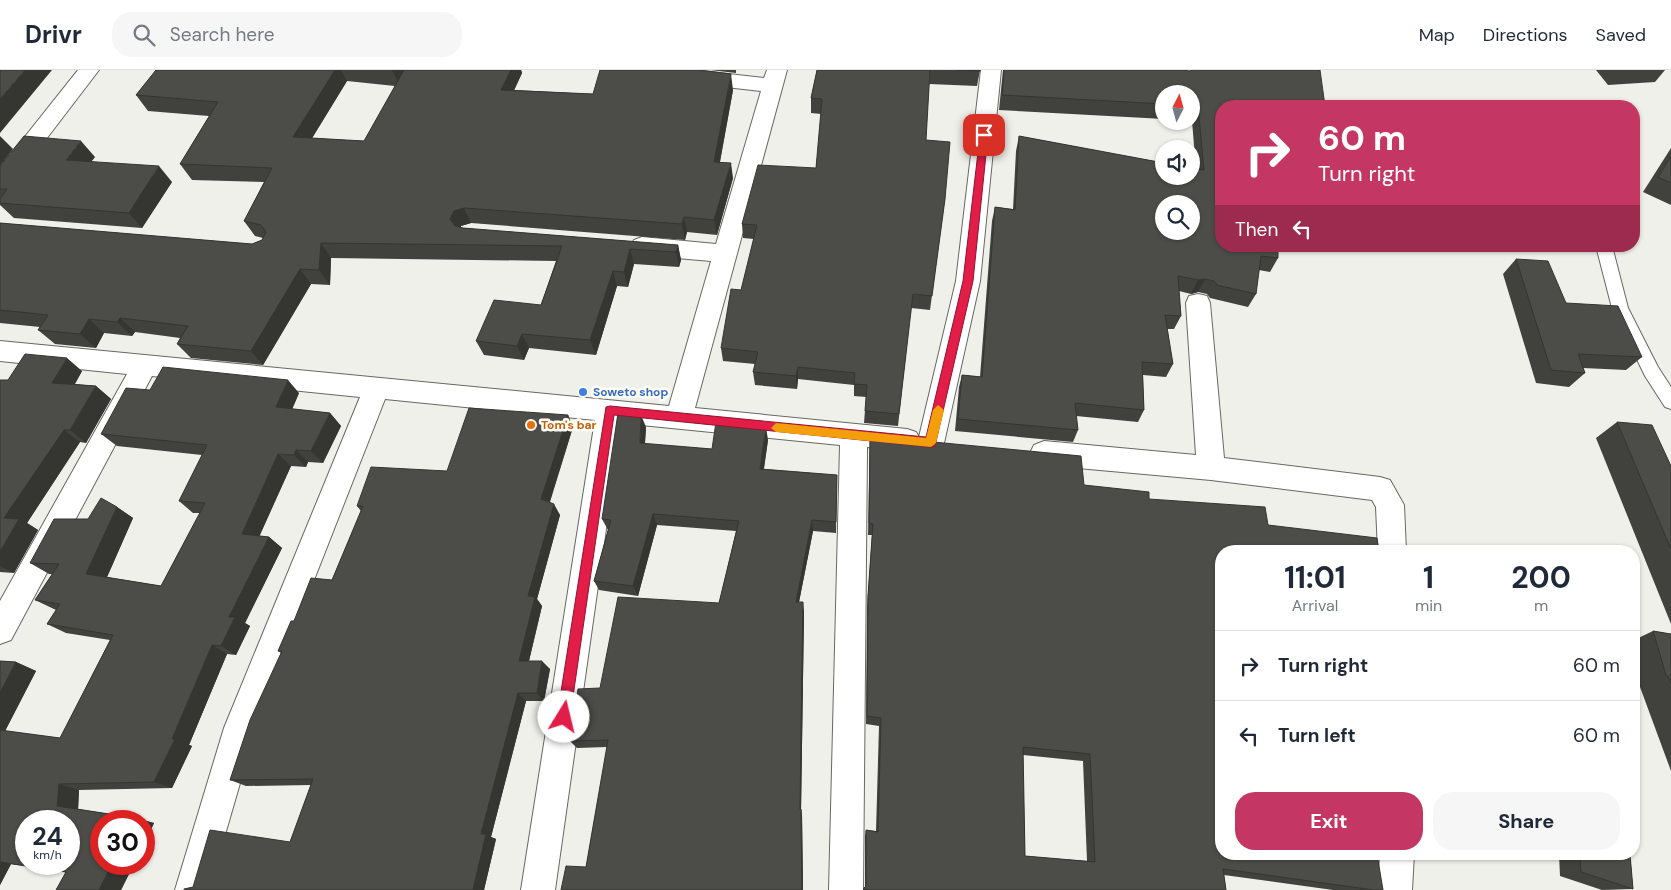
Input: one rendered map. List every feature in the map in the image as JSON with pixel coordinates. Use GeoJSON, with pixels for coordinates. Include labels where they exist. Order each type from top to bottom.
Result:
{"type":"FeatureCollection","features":[{"type":"Feature","properties":{"kind":"street"},"geometry":{"type":"LineString","coordinates":[[0,183],[89,70]]}},
{"type":"Feature","properties":{"kind":"street"},"geometry":{"type":"LineString","coordinates":[[637,70],[774,78],[678,418]]}},
{"type":"Feature","properties":{"kind":"street"},"geometry":{"type":"LineString","coordinates":[[931,443],[968,281],[991,70]]}},
{"type":"Feature","properties":{"kind":"street"},"geometry":{"type":"LineString","coordinates":[[617,244],[724,253]]}},
{"type":"Feature","properties":{"kind":"street"},"geometry":{"type":"LineString","coordinates":[[1198,303],[1211,468]]}},
{"type":"Feature","properties":{"kind":"street"},"geometry":{"type":"LineString","coordinates":[[0,351],[960,445]]}},
{"type":"Feature","properties":{"kind":"street"},"geometry":{"type":"LineString","coordinates":[[0,630],[146,364]]}},
{"type":"Feature","properties":{"kind":"street"},"geometry":{"type":"LineString","coordinates":[[192,890],[240,728],[376,389]]}},
{"type":"Feature","properties":{"kind":"street"},"geometry":{"type":"LineString","coordinates":[[538,890],[610,410]]}},
{"type":"Feature","properties":{"kind":"street"},"geometry":{"type":"LineString","coordinates":[[846,890],[854,435]]}},
{"type":"Feature","properties":{"kind":"street"},"geometry":{"type":"LineString","coordinates":[[1018,451],[1211,468],[1380,489],[1390,505],[1392,545]]}},
{"type":"Feature","properties":{"kind":"street"},"geometry":{"type":"LineString","coordinates":[[1394,890],[1396,860]]}},
{"type":"Feature","properties":{"kind":"lane"},"geometry":{"type":"LineString","coordinates":[[1606,252],[1620,308],[1651,371],[1671,402]]}},
{"type":"Feature","properties":{"kind":"building"},"geometry":{"type":"Polygon","coordinates":[[[0,70],[25,70],[0,99],[0,70]]]}},
{"type":"Feature","properties":{"kind":"building"},"geometry":{"type":"Polygon","coordinates":[[[156,70],[335,70],[293,137],[364,141],[404,70],[511,70],[501,90],[593,94],[600,70],[699,70],[731,74],[714,162],[731,163],[714,220],[684,217],[682,224],[464,208],[454,211],[450,219],[455,226],[463,228],[678,245],[676,252],[630,249],[624,272],[613,271],[590,340],[522,334],[517,346],[476,341],[494,300],[541,305],[562,246],[321,243],[319,270],[300,269],[251,351],[177,344],[188,326],[120,318],[117,322],[89,319],[80,334],[38,330],[48,315],[0,310],[0,223],[252,244],[262,240],[266,232],[261,225],[244,221],[272,168],[180,164],[218,102],[136,95],[156,70]]]}},
{"type":"Feature","properties":{"kind":"building"},"geometry":{"type":"Polygon","coordinates":[[[817,70],[930,70],[926,140],[950,142],[945,199],[932,296],[913,294],[899,414],[865,411],[867,385],[854,384],[855,373],[798,367],[796,376],[753,372],[758,352],[721,348],[731,289],[741,290],[757,225],[742,224],[758,165],[816,168],[822,99],[811,98],[817,70]]]}},
{"type":"Feature","properties":{"kind":"building"},"geometry":{"type":"Polygon","coordinates":[[[1004,70],[1320,70],[1324,100],[1215,100],[1215,252],[1278,252],[1278,258],[1261,256],[1256,294],[1217,285],[1214,281],[1178,276],[1181,316],[1165,315],[1173,364],[1142,362],[1144,410],[1075,403],[1078,430],[958,419],[962,375],[982,377],[995,207],[1015,210],[1019,136],[1155,161],[1155,185],[1200,185],[1200,169],[1204,170],[1200,127],[1200,85],[1155,85],[1155,104],[1002,95],[1004,70]]]}},
{"type":"Feature","properties":{"kind":"building"},"geometry":{"type":"Polygon","coordinates":[[[24,136],[81,141],[66,160],[159,166],[129,213],[0,203],[0,199],[7,189],[0,189],[0,166],[24,136]]]}},
{"type":"Feature","properties":{"kind":"building"},"geometry":{"type":"Polygon","coordinates":[[[1671,156],[1671,183],[1658,177],[1671,156]]]}},
{"type":"Feature","properties":{"kind":"building"},"geometry":{"type":"Polygon","coordinates":[[[1516,259],[1548,261],[1566,303],[1618,306],[1642,357],[1578,354],[1585,373],[1551,370],[1516,259]]]}},
{"type":"Feature","properties":{"kind":"building"},"geometry":{"type":"Polygon","coordinates":[[[25,354],[67,358],[52,383],[96,386],[70,430],[64,430],[4,518],[19,519],[0,552],[0,380],[8,380],[25,354]]]}},
{"type":"Feature","properties":{"kind":"building"},"geometry":{"type":"Polygon","coordinates":[[[163,367],[288,380],[276,407],[330,413],[311,451],[296,450],[294,455],[278,454],[242,534],[269,537],[229,617],[235,617],[221,646],[212,645],[172,739],[175,739],[154,782],[59,784],[57,806],[90,811],[90,875],[106,875],[99,890],[56,890],[64,875],[80,875],[80,810],[15,810],[15,864],[0,862],[0,730],[60,738],[113,635],[47,624],[60,604],[35,600],[59,564],[30,563],[54,519],[88,519],[101,498],[117,507],[86,574],[161,586],[205,503],[179,501],[207,445],[101,434],[126,388],[150,390],[163,367]]]}},
{"type":"Feature","properties":{"kind":"building"},"geometry":{"type":"Polygon","coordinates":[[[469,408],[568,415],[541,499],[554,504],[528,596],[535,597],[519,661],[542,661],[537,693],[518,693],[481,834],[486,834],[473,890],[184,890],[193,887],[210,830],[290,842],[313,779],[230,780],[250,720],[282,651],[278,651],[291,621],[294,621],[311,578],[332,580],[363,506],[357,506],[371,467],[447,471],[469,408]]]}},
{"type":"Feature","properties":{"kind":"building"},"geometry":{"type":"Polygon","coordinates":[[[618,413],[641,415],[640,443],[712,449],[716,422],[766,427],[760,469],[837,475],[836,522],[812,520],[796,602],[803,602],[800,809],[802,890],[561,890],[566,866],[586,867],[608,740],[570,741],[578,689],[600,688],[618,597],[719,603],[739,521],[653,514],[633,586],[594,581],[611,520],[602,519],[618,413]]]}},
{"type":"Feature","properties":{"kind":"building"},"geometry":{"type":"Polygon","coordinates":[[[1617,422],[1652,425],[1671,466],[1671,549],[1617,422]]]}},
{"type":"Feature","properties":{"kind":"building"},"geometry":{"type":"Polygon","coordinates":[[[870,436],[1081,456],[1084,485],[1149,492],[1149,499],[1265,507],[1268,525],[1377,538],[1378,545],[1215,545],[1215,860],[1378,860],[1383,890],[1223,869],[1226,890],[863,889],[866,886],[866,830],[878,832],[881,718],[867,716],[868,596],[873,524],[869,523],[870,436]],[[1023,747],[1025,856],[1095,862],[1090,754],[1023,747]]]}},
{"type":"Feature","properties":{"kind":"building"},"geometry":{"type":"Polygon","coordinates":[[[1653,631],[1671,634],[1671,684],[1666,675],[1653,631]]]}},
{"type":"Feature","properties":{"kind":"building"},"geometry":{"type":"Polygon","coordinates":[[[0,661],[16,662],[0,693],[0,661]]]}},
{"type":"Feature","properties":{"kind":"building"},"geometry":{"type":"Polygon","coordinates":[[[1580,860],[1631,860],[1633,889],[1581,872],[1580,860]]]}},
{"type":"Feature","properties":{"kind":"slow traffic"},"geometry":{"type":"LineString","coordinates":[[776,428],[931,443],[938,410]]}},
{"type":"Feature","properties":{"kind":"place","name":"Soweto shop"},"geometry":{"type":"Point","coordinates":[583,392]}},
{"type":"Feature","properties":{"kind":"place","name":"Tom's bar"},"geometry":{"type":"Point","coordinates":[531,425]}},
{"type":"Feature","properties":{"kind":"route"},"geometry":{"type":"LineString","coordinates":[[564,717],[610,410],[931,443],[968,281],[984,135]]}}]}
